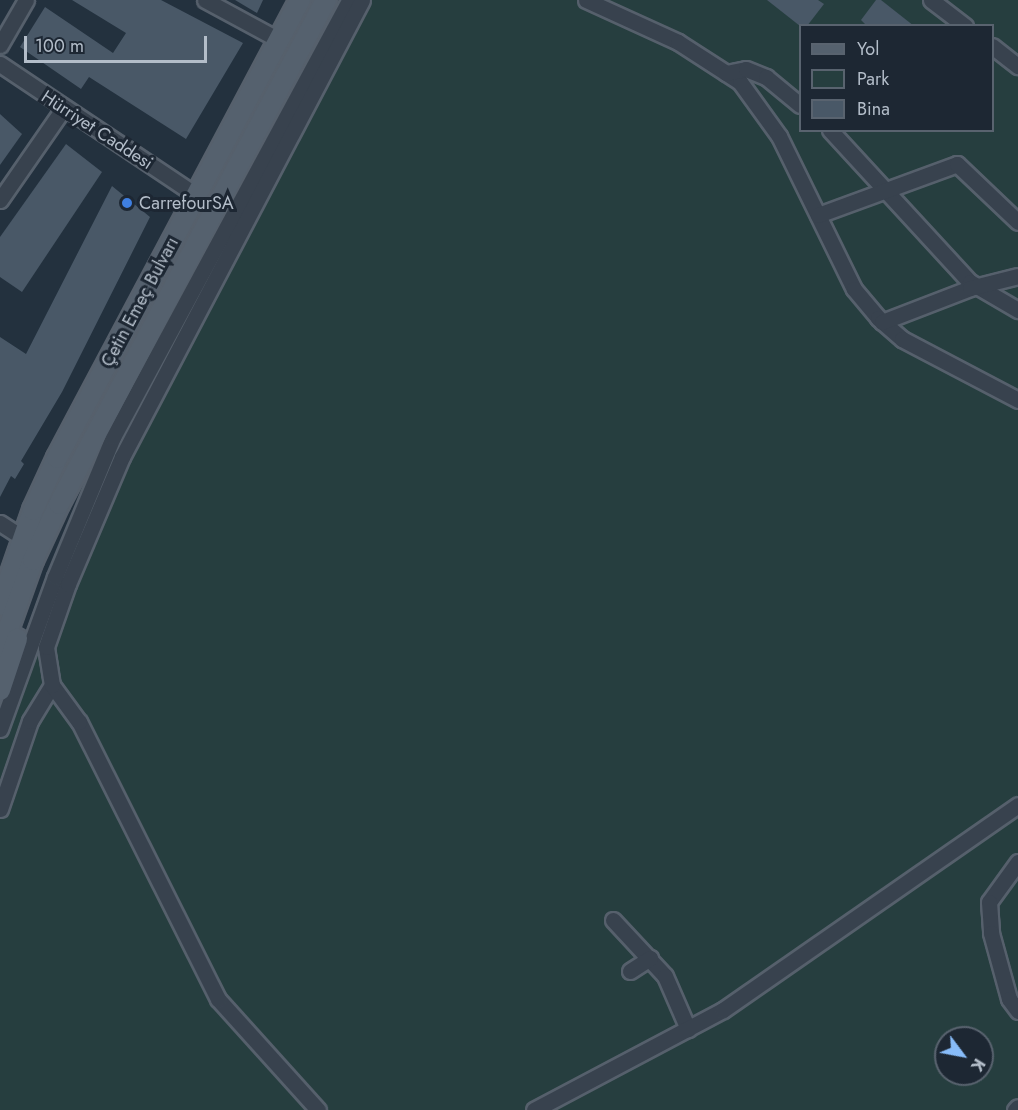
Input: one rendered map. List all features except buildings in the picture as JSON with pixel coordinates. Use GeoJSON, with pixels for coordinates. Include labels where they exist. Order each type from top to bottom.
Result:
{"type":"FeatureCollection","features":[{"type":"Feature","properties":{"kind":"main road","name":"Çetin Emeç Bulvarı"},"geometry":{"type":"LineString","coordinates":[[0,605],[33,510],[300,0]]}},
{"type":"Feature","properties":{"kind":"main road","name":"Çetin Emeç Bulvarı"},"geometry":{"type":"LineString","coordinates":[[0,652],[33,560],[59,504],[326,0]]}},
{"type":"Feature","properties":{"kind":"main road","name":"Çetin Emeç Bulvarı"},"geometry":{"type":"LineString","coordinates":[[0,690],[59,504]]}},
{"type":"Feature","properties":{"kind":"main road","name":"Çetin Emeç Bulvarı"},"geometry":{"type":"LineString","coordinates":[[0,570],[7,528],[33,510]]}},
{"type":"Feature","properties":{"kind":"street"},"geometry":{"type":"LineString","coordinates":[[0,45],[26,0]]}},
{"type":"Feature","properties":{"kind":"street"},"geometry":{"type":"LineString","coordinates":[[204,0],[279,39]]}},
{"type":"Feature","properties":{"kind":"street"},"geometry":{"type":"LineString","coordinates":[[0,729],[55,577],[114,437],[349,0]]}},
{"type":"Feature","properties":{"kind":"street"},"geometry":{"type":"LineString","coordinates":[[318,1110],[218,999],[80,722],[52,685],[46,647],[68,584],[122,457],[362,0]]}},
{"type":"Feature","properties":{"kind":"street"},"geometry":{"type":"LineString","coordinates":[[586,0],[678,42],[740,82],[780,136],[854,289],[882,322],[902,339],[1018,400]]}},
{"type":"Feature","properties":{"kind":"street"},"geometry":{"type":"LineString","coordinates":[[931,0],[962,24]]}},
{"type":"Feature","properties":{"kind":"street"},"geometry":{"type":"LineString","coordinates":[[994,47],[1018,66]]}},
{"type":"Feature","properties":{"kind":"street","name":"Hürriyet Caddesi"},"geometry":{"type":"LineString","coordinates":[[0,64],[63,109],[196,195]]}},
{"type":"Feature","properties":{"kind":"street"},"geometry":{"type":"LineString","coordinates":[[726,73],[746,69],[766,77],[799,103]]}},
{"type":"Feature","properties":{"kind":"street"},"geometry":{"type":"LineString","coordinates":[[0,200],[63,109]]}},
{"type":"Feature","properties":{"kind":"street"},"geometry":{"type":"LineString","coordinates":[[832,132],[970,282],[1018,310]]}},
{"type":"Feature","properties":{"kind":"street"},"geometry":{"type":"LineString","coordinates":[[818,215],[957,164],[1018,222]]}},
{"type":"Feature","properties":{"kind":"street"},"geometry":{"type":"LineString","coordinates":[[882,322],[978,286],[1018,276]]}},
{"type":"Feature","properties":{"kind":"street"},"geometry":{"type":"LineString","coordinates":[[0,809],[30,721],[52,685]]}},
{"type":"Feature","properties":{"kind":"street"},"geometry":{"type":"LineString","coordinates":[[534,1110],[723,1010],[1018,806]]}},
{"type":"Feature","properties":{"kind":"street"},"geometry":{"type":"LineString","coordinates":[[1018,862],[989,902],[994,944],[1009,999],[1018,1011]]}},
{"type":"Feature","properties":{"kind":"street"},"geometry":{"type":"LineString","coordinates":[[616,927],[650,958],[676,998],[688,1029]]}},
{"type":"Feature","properties":{"kind":"street"},"geometry":{"type":"LineString","coordinates":[[630,971],[650,958]]}},
{"type":"Feature","properties":{"kind":"green space"},"geometry":{"type":"Polygon","coordinates":[[[362,0],[1018,0],[1018,1110],[0,1110],[0,729],[23,664],[68,584],[122,457],[362,0]]]}},
{"type":"Feature","properties":{"kind":"place","name":"CarrefourSA"},"geometry":{"type":"Point","coordinates":[127,203]}}]}
